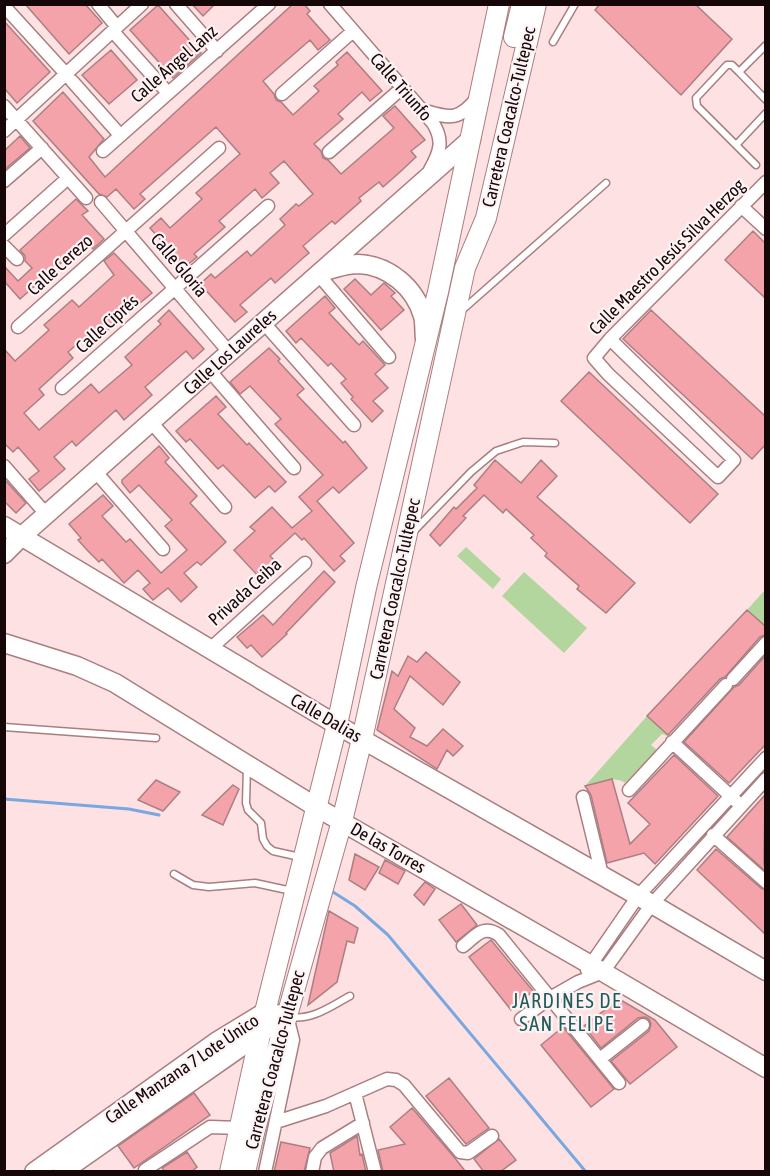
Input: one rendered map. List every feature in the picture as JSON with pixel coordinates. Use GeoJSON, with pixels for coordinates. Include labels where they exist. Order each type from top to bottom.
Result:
{"type":"FeatureCollection","features":[{"type":"Feature","properties":{"kind":"main road","name":"Carretera Coacalco-Tultepec"},"geometry":{"type":"LineString","coordinates":[[230,1172],[261,1033],[337,725],[386,506],[438,292],[499,4]]}},
{"type":"Feature","properties":{"kind":"main road"},"geometry":{"type":"LineString","coordinates":[[438,292],[475,208],[522,4]]}},
{"type":"Feature","properties":{"kind":"main road","name":"Carretera Coacalco-Tultepec"},"geometry":{"type":"LineString","coordinates":[[245,1172],[255,1129],[342,822],[465,268],[486,218],[536,4]]}},
{"type":"Feature","properties":{"kind":"main road","name":"Calle Triunfo"},"geometry":{"type":"LineString","coordinates":[[318,274],[471,139]]}},
{"type":"Feature","properties":{"kind":"main road","name":"Calle Los Laureles"},"geometry":{"type":"LineString","coordinates":[[4,554],[46,514],[318,274],[336,267],[359,264],[380,268],[400,279],[414,296],[423,317],[425,346]]}},
{"type":"Feature","properties":{"kind":"main road"},"geometry":{"type":"LineString","coordinates":[[386,506],[412,511]]}},
{"type":"Feature","properties":{"kind":"main road","name":"Calle Dalias"},"geometry":{"type":"LineString","coordinates":[[4,526],[337,725],[602,875],[765,972]]}},
{"type":"Feature","properties":{"kind":"main road"},"geometry":{"type":"LineString","coordinates":[[4,544],[22,536]]}},
{"type":"Feature","properties":{"kind":"main road","name":"De las Torres"},"geometry":{"type":"LineString","coordinates":[[4,643],[77,666],[115,683],[316,807],[597,968],[765,1068]]}},
{"type":"Feature","properties":{"kind":"main road","name":"Calle Manzana 7 Lote Único"},"geometry":{"type":"LineString","coordinates":[[34,1172],[216,1042],[266,1012],[287,1016]]}},
{"type":"Feature","properties":{"kind":"main road","name":"Calle Manzana 7 Lote Único"},"geometry":{"type":"LineString","coordinates":[[62,1172],[287,1016]]}},
{"type":"Feature","properties":{"kind":"street"},"geometry":{"type":"LineString","coordinates":[[98,4],[117,32],[168,93]]}},
{"type":"Feature","properties":{"kind":"street"},"geometry":{"type":"LineString","coordinates":[[4,131],[69,78],[117,32],[142,4]]}},
{"type":"Feature","properties":{"kind":"street"},"geometry":{"type":"LineString","coordinates":[[176,4],[217,51]]}},
{"type":"Feature","properties":{"kind":"street","name":"Calle Triunfo"},"geometry":{"type":"LineString","coordinates":[[330,4],[433,123],[441,140],[439,155],[425,179]]}},
{"type":"Feature","properties":{"kind":"street"},"geometry":{"type":"LineString","coordinates":[[4,6],[120,135]]}},
{"type":"Feature","properties":{"kind":"street","name":"Calle Ángel Lanz"},"geometry":{"type":"LineString","coordinates":[[103,151],[217,51],[264,6]]}},
{"type":"Feature","properties":{"kind":"street"},"geometry":{"type":"LineString","coordinates":[[282,94],[352,32]]}},
{"type":"Feature","properties":{"kind":"street"},"geometry":{"type":"LineString","coordinates":[[329,152],[402,88]]}},
{"type":"Feature","properties":{"kind":"street"},"geometry":{"type":"LineString","coordinates":[[421,110],[453,117],[463,114],[480,93]]}},
{"type":"Feature","properties":{"kind":"street"},"geometry":{"type":"LineString","coordinates":[[4,106],[86,198]]}},
{"type":"Feature","properties":{"kind":"street"},"geometry":{"type":"LineString","coordinates":[[4,181],[42,148]]}},
{"type":"Feature","properties":{"kind":"street","name":"Calle Cerezo"},"geometry":{"type":"LineString","coordinates":[[18,327],[219,148]]}},
{"type":"Feature","properties":{"kind":"street"},"geometry":{"type":"LineString","coordinates":[[4,235],[68,178]]}},
{"type":"Feature","properties":{"kind":"street","name":"Calle Maestro Jesús Silva Herzog"},"geometry":{"type":"LineString","coordinates":[[610,339],[734,460],[718,477],[594,358],[610,339],[741,206],[764,186]]}},
{"type":"Feature","properties":{"kind":"street","name":"Calle Gloria"},"geometry":{"type":"LineString","coordinates":[[101,202],[229,352]]}},
{"type":"Feature","properties":{"kind":"street","name":"Calle Ciprés"},"geometry":{"type":"LineString","coordinates":[[62,388],[268,206]]}},
{"type":"Feature","properties":{"kind":"street"},"geometry":{"type":"LineString","coordinates":[[741,206],[765,229]]}},
{"type":"Feature","properties":{"kind":"street"},"geometry":{"type":"LineString","coordinates":[[4,246],[16,259]]}},
{"type":"Feature","properties":{"kind":"street"},"geometry":{"type":"LineString","coordinates":[[318,274],[389,357]]}},
{"type":"Feature","properties":{"kind":"street"},"geometry":{"type":"LineString","coordinates":[[263,322],[354,425]]}},
{"type":"Feature","properties":{"kind":"street"},"geometry":{"type":"LineString","coordinates":[[209,370],[294,468]]}},
{"type":"Feature","properties":{"kind":"street"},"geometry":{"type":"LineString","coordinates":[[151,422],[225,507]]}},
{"type":"Feature","properties":{"kind":"street"},"geometry":{"type":"LineString","coordinates":[[4,466],[46,514]]}},
{"type":"Feature","properties":{"kind":"street"},"geometry":{"type":"LineString","coordinates":[[95,471],[163,549]]}},
{"type":"Feature","properties":{"kind":"street","name":"Privada Ceiba"},"geometry":{"type":"LineString","coordinates":[[210,649],[304,563]]}},
{"type":"Feature","properties":{"kind":"street"},"geometry":{"type":"LineString","coordinates":[[629,790],[765,643]]}},
{"type":"Feature","properties":{"kind":"street"},"geometry":{"type":"LineString","coordinates":[[672,742],[741,806]]}},
{"type":"Feature","properties":{"kind":"street"},"geometry":{"type":"LineString","coordinates":[[521,1019],[597,968],[597,953],[765,758]]}},
{"type":"Feature","properties":{"kind":"street"},"geometry":{"type":"LineString","coordinates":[[645,900],[713,835],[765,780]]}},
{"type":"Feature","properties":{"kind":"street"},"geometry":{"type":"LineString","coordinates":[[582,797],[602,875]]}},
{"type":"Feature","properties":{"kind":"street"},"geometry":{"type":"LineString","coordinates":[[713,835],[765,882]]}},
{"type":"Feature","properties":{"kind":"street"},"geometry":{"type":"LineString","coordinates":[[463,946],[483,930],[492,930],[499,935],[619,1083]]}},
{"type":"Feature","properties":{"kind":"street"},"geometry":{"type":"LineString","coordinates":[[265,1172],[293,1040],[287,1016]]}},
{"type":"Feature","properties":{"kind":"street"},"geometry":{"type":"LineString","coordinates":[[600,1059],[643,1025]]}},
{"type":"Feature","properties":{"kind":"street"},"geometry":{"type":"LineString","coordinates":[[276,1122],[326,1106],[387,1079],[396,1080],[404,1085],[460,1152],[468,1153],[492,1136]]}},
{"type":"Feature","properties":{"kind":"street"},"geometry":{"type":"LineString","coordinates":[[355,1093],[375,1172]]}},
{"type":"Feature","properties":{"kind":"street"},"geometry":{"type":"LineString","coordinates":[[312,1172],[315,1157],[322,1148],[363,1123]]}},
{"type":"Feature","properties":{"kind":"street"},"geometry":{"type":"LineString","coordinates":[[145,1170],[210,1127],[240,1128]]}},
{"type":"Feature","properties":{"kind":"lane"},"geometry":{"type":"LineString","coordinates":[[553,42],[575,4]]}},
{"type":"Feature","properties":{"kind":"lane"},"geometry":{"type":"LineString","coordinates":[[739,72],[765,45]]}},
{"type":"Feature","properties":{"kind":"lane"},"geometry":{"type":"LineString","coordinates":[[756,165],[695,103],[696,99],[727,65],[732,65],[765,100]]}},
{"type":"Feature","properties":{"kind":"lane"},"geometry":{"type":"LineString","coordinates":[[736,145],[765,114]]}},
{"type":"Feature","properties":{"kind":"lane"},"geometry":{"type":"LineString","coordinates":[[455,316],[606,183]]}},
{"type":"Feature","properties":{"kind":"lane"},"geometry":{"type":"LineString","coordinates":[[406,539],[471,472],[496,451],[523,442],[555,443]]}},
{"type":"Feature","properties":{"kind":"lane"},"geometry":{"type":"LineString","coordinates":[[4,727],[156,738]]}},
{"type":"Feature","properties":{"kind":"lane"},"geometry":{"type":"LineString","coordinates":[[247,764],[246,803],[261,823],[263,839],[267,846],[281,853],[304,857]]}},
{"type":"Feature","properties":{"kind":"lane"},"geometry":{"type":"LineString","coordinates":[[174,874],[193,885],[209,887],[255,883],[295,891]]}},
{"type":"Feature","properties":{"kind":"lane"},"geometry":{"type":"LineString","coordinates":[[287,1016],[300,1018],[314,1015],[350,996]]}},
{"type":"Feature","properties":{"kind":"green space"},"geometry":{"type":"Polygon","coordinates":[[[466,547],[501,579],[493,589],[457,556],[466,547]]]}},
{"type":"Feature","properties":{"kind":"green space"},"geometry":{"type":"Polygon","coordinates":[[[524,572],[587,628],[564,653],[502,596],[524,572]]]}},
{"type":"Feature","properties":{"kind":"green space"},"geometry":{"type":"Polygon","coordinates":[[[765,590],[765,626],[747,610],[765,590]]]}},
{"type":"Feature","properties":{"kind":"green space"},"geometry":{"type":"Polygon","coordinates":[[[647,716],[670,737],[662,734],[651,745],[657,750],[625,783],[611,780],[585,786],[647,716]]]}},
{"type":"Feature","properties":{"kind":"building"},"geometry":{"type":"Polygon","coordinates":[[[25,4],[85,4],[102,23],[69,54],[25,4]]]}},
{"type":"Feature","properties":{"kind":"building"},"geometry":{"type":"Polygon","coordinates":[[[192,4],[215,4],[203,16],[192,4]]]}},
{"type":"Feature","properties":{"kind":"building"},"geometry":{"type":"Polygon","coordinates":[[[293,4],[304,4],[310,11],[307,14],[330,40],[318,50],[310,40],[263,81],[276,100],[281,102],[293,115],[319,91],[314,86],[338,65],[336,62],[347,52],[382,91],[370,101],[362,92],[338,114],[343,119],[314,144],[321,151],[323,158],[328,160],[341,174],[394,128],[383,116],[395,106],[425,140],[411,151],[416,157],[400,172],[383,187],[379,182],[359,198],[361,201],[335,224],[332,221],[303,246],[309,253],[275,283],[271,278],[240,305],[247,312],[235,322],[200,284],[211,274],[215,278],[247,251],[251,256],[285,225],[280,219],[296,204],[299,206],[313,194],[284,161],[270,173],[279,183],[262,198],[255,189],[219,221],[225,227],[194,254],[197,257],[185,267],[150,228],[161,218],[170,228],[202,199],[196,193],[240,154],[216,127],[140,194],[145,199],[134,209],[116,189],[107,197],[99,194],[33,121],[63,92],[104,139],[89,157],[105,177],[293,4]]]}},
{"type":"Feature","properties":{"kind":"building"},"geometry":{"type":"Polygon","coordinates":[[[600,4],[695,4],[732,39],[681,95],[595,10],[600,4]]]}},
{"type":"Feature","properties":{"kind":"building"},"geometry":{"type":"Polygon","coordinates":[[[158,5],[201,53],[173,78],[130,30],[158,5]]]}},
{"type":"Feature","properties":{"kind":"building"},"geometry":{"type":"Polygon","coordinates":[[[4,21],[50,72],[17,103],[4,88],[4,21]]]}},
{"type":"Feature","properties":{"kind":"building"},"geometry":{"type":"Polygon","coordinates":[[[111,50],[137,80],[109,104],[82,75],[111,50]]]}},
{"type":"Feature","properties":{"kind":"building"},"geometry":{"type":"Polygon","coordinates":[[[20,136],[30,148],[4,170],[4,151],[20,136]]]}},
{"type":"Feature","properties":{"kind":"building"},"geometry":{"type":"Polygon","coordinates":[[[76,199],[88,211],[82,215],[104,239],[93,249],[86,241],[20,299],[4,281],[4,266],[18,281],[32,268],[25,261],[25,256],[20,250],[76,199]]]}},
{"type":"Feature","properties":{"kind":"building"},"geometry":{"type":"Polygon","coordinates":[[[753,231],[765,243],[765,298],[725,260],[753,231]]]}},
{"type":"Feature","properties":{"kind":"building"},"geometry":{"type":"Polygon","coordinates":[[[114,253],[152,293],[104,333],[98,326],[68,352],[73,358],[39,389],[44,395],[24,413],[39,430],[91,384],[99,393],[132,365],[125,357],[161,324],[158,321],[169,310],[204,349],[193,359],[186,351],[145,387],[152,395],[124,420],[116,410],[76,446],[72,441],[54,457],[65,469],[39,491],[29,479],[39,471],[18,447],[13,452],[4,443],[4,349],[15,361],[49,330],[44,325],[72,300],[79,307],[114,275],[104,261],[114,253]]]}},
{"type":"Feature","properties":{"kind":"building"},"geometry":{"type":"Polygon","coordinates":[[[355,279],[371,295],[384,283],[395,293],[391,296],[404,310],[381,330],[344,289],[355,279]]]}},
{"type":"Feature","properties":{"kind":"building"},"geometry":{"type":"Polygon","coordinates":[[[325,296],[335,308],[329,313],[359,345],[363,341],[385,365],[375,374],[388,388],[373,401],[383,411],[372,422],[351,399],[353,397],[341,383],[346,379],[331,363],[328,366],[301,338],[296,343],[286,331],[325,296]]]}},
{"type":"Feature","properties":{"kind":"building"},"geometry":{"type":"Polygon","coordinates":[[[651,310],[765,416],[765,445],[752,459],[623,339],[651,310]]]}},
{"type":"Feature","properties":{"kind":"building"},"geometry":{"type":"Polygon","coordinates":[[[269,348],[304,389],[297,395],[343,443],[345,441],[367,468],[339,493],[333,487],[317,501],[354,543],[340,556],[345,561],[334,571],[304,538],[302,540],[295,533],[270,556],[276,562],[259,577],[234,550],[255,531],[250,527],[272,507],[292,528],[312,511],[299,497],[323,475],[275,424],[281,419],[250,386],[240,394],[230,382],[269,348]]]}},
{"type":"Feature","properties":{"kind":"building"},"geometry":{"type":"Polygon","coordinates":[[[589,372],[718,494],[690,523],[561,401],[589,372]]]}},
{"type":"Feature","properties":{"kind":"building"},"geometry":{"type":"Polygon","coordinates":[[[216,396],[226,407],[218,414],[286,482],[275,492],[269,486],[255,498],[223,465],[218,469],[190,439],[186,442],[176,431],[216,396]]]}},
{"type":"Feature","properties":{"kind":"building"},"geometry":{"type":"Polygon","coordinates":[[[159,446],[169,458],[165,462],[197,496],[190,503],[226,542],[201,565],[197,562],[184,573],[197,587],[181,602],[168,588],[153,600],[143,589],[150,583],[138,570],[124,583],[102,559],[99,562],[88,551],[78,540],[81,538],[69,524],[103,495],[113,506],[102,516],[126,542],[130,539],[161,573],[187,550],[165,526],[172,520],[139,485],[130,493],[122,483],[122,480],[159,446]]]}},
{"type":"Feature","properties":{"kind":"building"},"geometry":{"type":"Polygon","coordinates":[[[495,460],[521,483],[541,460],[557,476],[537,497],[635,583],[606,613],[577,589],[579,586],[545,556],[547,553],[531,538],[534,535],[506,509],[503,513],[484,495],[463,516],[466,518],[440,546],[430,535],[454,507],[456,509],[477,488],[474,485],[495,460]]]}},
{"type":"Feature","properties":{"kind":"building"},"geometry":{"type":"Polygon","coordinates":[[[4,479],[26,503],[16,513],[4,501],[4,479]]]}},
{"type":"Feature","properties":{"kind":"building"},"geometry":{"type":"Polygon","coordinates":[[[324,571],[335,582],[287,634],[262,657],[251,645],[247,648],[237,637],[263,615],[273,625],[324,571]]]}},
{"type":"Feature","properties":{"kind":"building"},"geometry":{"type":"Polygon","coordinates":[[[747,610],[765,626],[765,635],[760,637],[725,677],[720,679],[668,735],[647,716],[747,610]]]}},
{"type":"Feature","properties":{"kind":"building"},"geometry":{"type":"Polygon","coordinates":[[[426,652],[460,682],[443,705],[410,676],[394,709],[415,728],[410,737],[427,746],[443,729],[463,746],[453,756],[447,750],[437,769],[377,730],[392,671],[398,676],[408,656],[417,662],[426,652]]]}},
{"type":"Feature","properties":{"kind":"building"},"geometry":{"type":"Polygon","coordinates":[[[765,656],[765,745],[729,783],[684,742],[765,656]]]}},
{"type":"Feature","properties":{"kind":"building"},"geometry":{"type":"Polygon","coordinates":[[[674,755],[718,796],[655,864],[644,853],[607,863],[591,795],[585,786],[612,779],[630,844],[650,824],[628,803],[674,755]]]}},
{"type":"Feature","properties":{"kind":"building"},"geometry":{"type":"Polygon","coordinates":[[[156,780],[180,792],[163,811],[138,800],[156,780]]]}},
{"type":"Feature","properties":{"kind":"building"},"geometry":{"type":"Polygon","coordinates":[[[233,785],[239,789],[223,825],[202,815],[233,785]]]}},
{"type":"Feature","properties":{"kind":"building"},"geometry":{"type":"Polygon","coordinates":[[[765,795],[764,862],[765,871],[727,837],[765,795]]]}},
{"type":"Feature","properties":{"kind":"building"},"geometry":{"type":"Polygon","coordinates":[[[716,849],[765,890],[765,934],[697,870],[716,849]]]}},
{"type":"Feature","properties":{"kind":"building"},"geometry":{"type":"Polygon","coordinates":[[[355,854],[379,867],[365,890],[349,880],[355,854]]]}},
{"type":"Feature","properties":{"kind":"building"},"geometry":{"type":"Polygon","coordinates":[[[385,860],[405,871],[398,884],[379,873],[385,860]]]}},
{"type":"Feature","properties":{"kind":"building"},"geometry":{"type":"Polygon","coordinates":[[[425,882],[435,889],[424,905],[414,895],[425,882]]]}},
{"type":"Feature","properties":{"kind":"building"},"geometry":{"type":"Polygon","coordinates":[[[461,904],[477,925],[456,942],[439,920],[461,904]]]}},
{"type":"Feature","properties":{"kind":"building"},"geometry":{"type":"Polygon","coordinates":[[[329,911],[358,928],[354,943],[347,941],[337,982],[308,1005],[329,911]]]}},
{"type":"Feature","properties":{"kind":"building"},"geometry":{"type":"Polygon","coordinates":[[[491,940],[533,991],[511,1010],[469,957],[491,940]]]}},
{"type":"Feature","properties":{"kind":"building"},"geometry":{"type":"Polygon","coordinates":[[[619,999],[655,1020],[677,1047],[630,1084],[611,1061],[649,1031],[651,1024],[649,1019],[638,1018],[601,1048],[584,1026],[619,999]]]}},
{"type":"Feature","properties":{"kind":"building"},"geometry":{"type":"Polygon","coordinates":[[[563,1027],[614,1089],[591,1107],[541,1045],[563,1027]]]}},
{"type":"Feature","properties":{"kind":"building"},"geometry":{"type":"Polygon","coordinates":[[[449,1078],[489,1128],[466,1144],[426,1096],[449,1078]]]}},
{"type":"Feature","properties":{"kind":"building"},"geometry":{"type":"Polygon","coordinates":[[[194,1093],[210,1115],[134,1168],[118,1146],[194,1093]]]}},
{"type":"Feature","properties":{"kind":"building"},"geometry":{"type":"Polygon","coordinates":[[[412,1108],[466,1172],[383,1172],[378,1150],[405,1144],[390,1127],[412,1108]]]}},
{"type":"Feature","properties":{"kind":"building"},"geometry":{"type":"Polygon","coordinates":[[[357,1136],[366,1172],[334,1172],[330,1153],[357,1136]]]}},
{"type":"Feature","properties":{"kind":"building"},"geometry":{"type":"Polygon","coordinates":[[[499,1139],[516,1160],[500,1172],[484,1172],[474,1159],[499,1139]]]}},
{"type":"Feature","properties":{"kind":"building"},"geometry":{"type":"Polygon","coordinates":[[[281,1142],[310,1148],[304,1172],[274,1172],[281,1142]]]}},
{"type":"Feature","properties":{"kind":"building"},"geometry":{"type":"Polygon","coordinates":[[[187,1152],[197,1167],[191,1172],[165,1172],[162,1168],[187,1152]]]}},
{"type":"Feature","properties":{"kind":"waterway"},"geometry":{"type":"LineString","coordinates":[[4,799],[129,809],[159,815]]}},
{"type":"Feature","properties":{"kind":"waterway"},"geometry":{"type":"LineString","coordinates":[[333,892],[355,906],[388,935],[586,1172]]}},
{"type":"Feature","properties":{"kind":"district","name":"JARDINES DE SAN FELIPE"},"geometry":{"type":"Point","coordinates":[567,1012]}}]}
